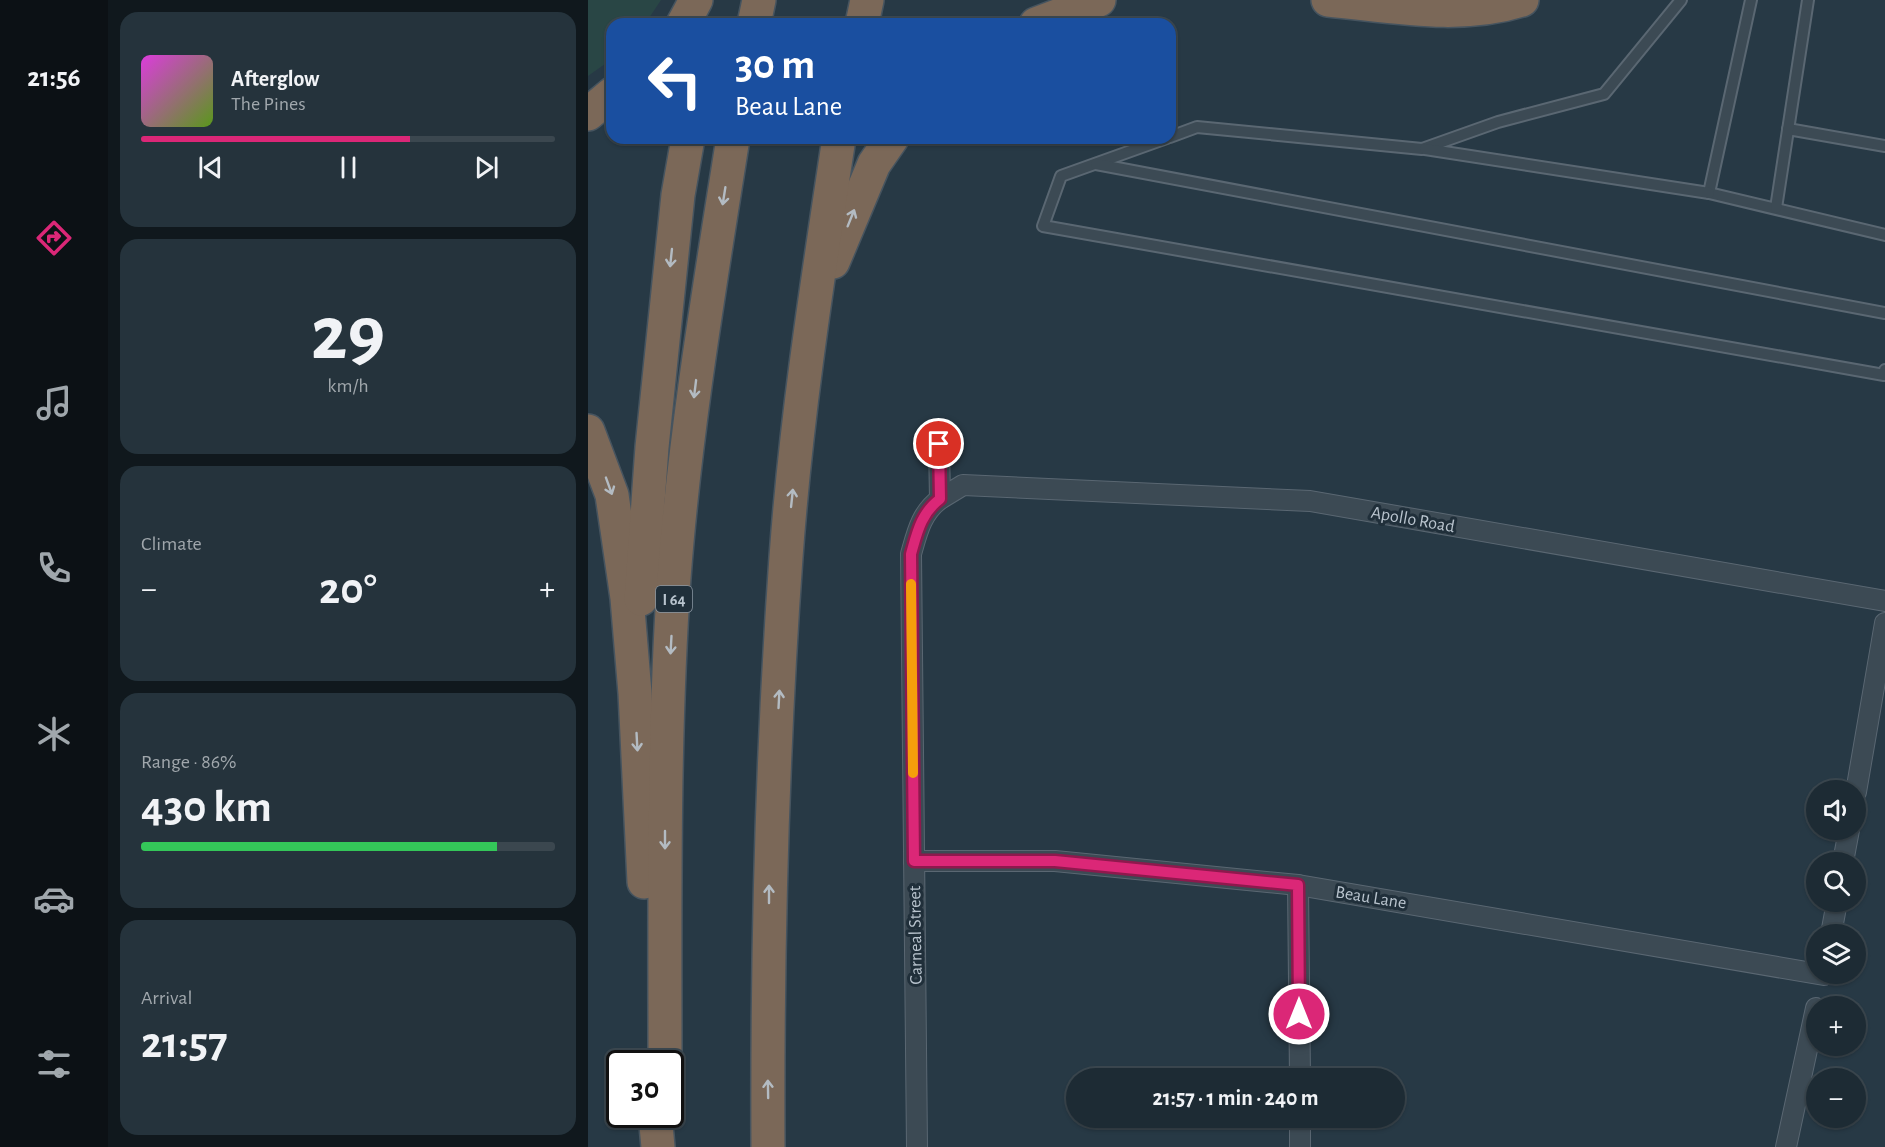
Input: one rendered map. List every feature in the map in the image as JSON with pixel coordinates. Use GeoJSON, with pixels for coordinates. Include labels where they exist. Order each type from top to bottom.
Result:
{"type":"FeatureCollection","features":[{"type":"Feature","properties":{"kind":"highway"},"geometry":{"type":"LineString","coordinates":[[686,18],[696,0]]}},
{"type":"Feature","properties":{"kind":"highway"},"geometry":{"type":"LineString","coordinates":[[710,18],[713,0]]}},
{"type":"Feature","properties":{"kind":"highway"},"geometry":{"type":"LineString","coordinates":[[755,18],[759,0]]}},
{"type":"Feature","properties":{"kind":"highway"},"geometry":{"type":"LineString","coordinates":[[863,18],[867,0]]}},
{"type":"Feature","properties":{"kind":"highway"},"geometry":{"type":"LineString","coordinates":[[1052,18],[1099,0]]}},
{"type":"Feature","properties":{"kind":"highway"},"geometry":{"type":"LineString","coordinates":[[1328,0],[1456,10],[1492,8],[1522,0]]}},
{"type":"Feature","properties":{"kind":"highway"},"geometry":{"type":"LineString","coordinates":[[588,114],[606,99]]}},
{"type":"Feature","properties":{"kind":"highway"},"geometry":{"type":"LineString","coordinates":[[634,693],[651,447],[678,195],[687,144]]}},
{"type":"Feature","properties":{"kind":"highway","name":"I 64"},"geometry":{"type":"LineString","coordinates":[[665,1050],[664,800],[674,578],[702,333],[732,144]]}},
{"type":"Feature","properties":{"kind":"highway"},"geometry":{"type":"LineString","coordinates":[[768,1147],[769,878],[786,556],[813,311],[838,144]]}},
{"type":"Feature","properties":{"kind":"highway"},"geometry":{"type":"LineString","coordinates":[[813,311],[873,164],[888,144]]}},
{"type":"Feature","properties":{"kind":"highway"},"geometry":{"type":"LineString","coordinates":[[588,431],[612,495],[627,598],[634,693],[651,1050]]}},
{"type":"Feature","properties":{"kind":"highway"},"geometry":{"type":"LineString","coordinates":[[656,1128],[658,1147]]}},
{"type":"Feature","properties":{"kind":"highway"},"geometry":{"type":"LineString","coordinates":[[665,1128],[665,1147]]}},
{"type":"Feature","properties":{"kind":"street"},"geometry":{"type":"LineString","coordinates":[[939,444],[940,499]]}},
{"type":"Feature","properties":{"kind":"street","name":"Apollo Road"},"geometry":{"type":"LineString","coordinates":[[940,499],[963,485],[1310,501],[1885,601]]}},
{"type":"Feature","properties":{"kind":"street","name":"Carneal Street"},"geometry":{"type":"LineString","coordinates":[[917,1147],[911,554],[920,522],[932,505],[940,499]]}},
{"type":"Feature","properties":{"kind":"street"},"geometry":{"type":"LineString","coordinates":[[1858,780],[1885,622]]}},
{"type":"Feature","properties":{"kind":"street","name":"Beau Lane"},"geometry":{"type":"LineString","coordinates":[[914,861],[1055,861],[1298,885],[1806,971]]}},
{"type":"Feature","properties":{"kind":"street"},"geometry":{"type":"LineString","coordinates":[[1298,885],[1300,1068]]}},
{"type":"Feature","properties":{"kind":"street"},"geometry":{"type":"LineString","coordinates":[[1786,1147],[1806,1056]]}},
{"type":"Feature","properties":{"kind":"street"},"geometry":{"type":"LineString","coordinates":[[1300,1128],[1300,1147]]}},
{"type":"Feature","properties":{"kind":"lane"},"geometry":{"type":"LineString","coordinates":[[1422,149],[1498,122],[1604,94],[1682,0]]}},
{"type":"Feature","properties":{"kind":"lane"},"geometry":{"type":"LineString","coordinates":[[1709,193],[1751,0]]}},
{"type":"Feature","properties":{"kind":"lane"},"geometry":{"type":"LineString","coordinates":[[1776,208],[1808,0]]}},
{"type":"Feature","properties":{"kind":"lane"},"geometry":{"type":"LineString","coordinates":[[1176,135],[1197,127],[1422,149],[1709,193],[1885,236]]}},
{"type":"Feature","properties":{"kind":"lane"},"geometry":{"type":"LineString","coordinates":[[1788,129],[1885,146]]}},
{"type":"Feature","properties":{"kind":"lane"},"geometry":{"type":"LineString","coordinates":[[1152,144],[1060,176],[1043,226],[1872,373],[1884,375],[1885,370]]}},
{"type":"Feature","properties":{"kind":"lane"},"geometry":{"type":"LineString","coordinates":[[1095,164],[1885,313]]}},
{"type":"Feature","properties":{"kind":"green space"},"geometry":{"type":"Polygon","coordinates":[[[588,0],[661,0],[649,18],[606,18],[606,63],[588,76],[588,0]]]}},
{"type":"Feature","properties":{"kind":"slow traffic"},"geometry":{"type":"LineString","coordinates":[[911,584],[913,773]]}},
{"type":"Feature","properties":{"kind":"route"},"geometry":{"type":"LineString","coordinates":[[939,444],[940,499],[932,505],[920,522],[911,554],[914,861],[1055,861],[1298,885],[1299,1014]]}}]}
